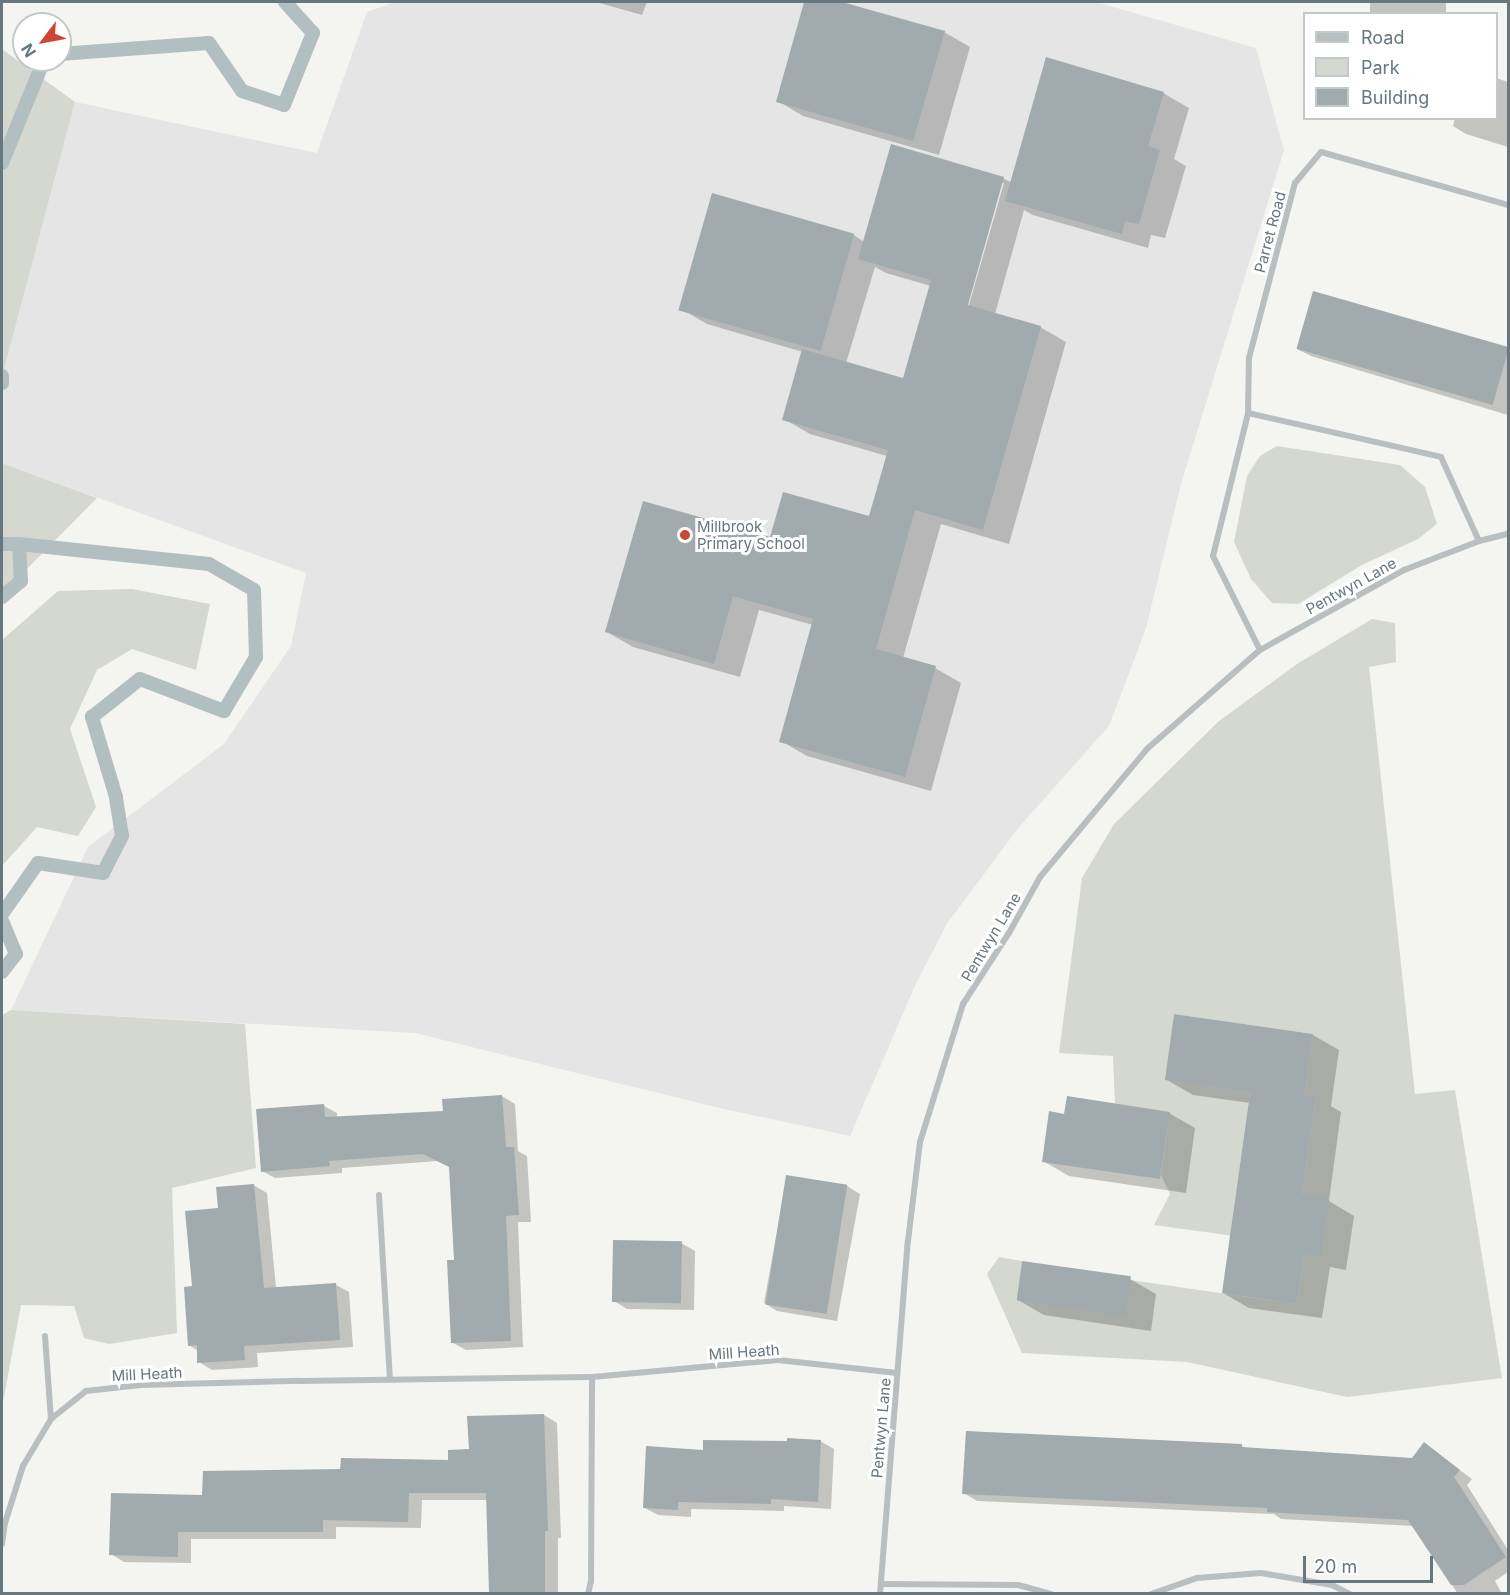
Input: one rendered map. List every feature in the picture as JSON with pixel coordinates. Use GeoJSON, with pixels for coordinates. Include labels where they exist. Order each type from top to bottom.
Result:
{"type":"FeatureCollection","features":[{"type":"Feature","properties":{"kind":"street","name":"Parret Road"},"geometry":{"type":"LineString","coordinates":[[1260,650],[1213,556],[1248,413],[1249,358],[1295,183],[1321,152],[1509,205]]}},
{"type":"Feature","properties":{"kind":"street"},"geometry":{"type":"LineString","coordinates":[[1248,413],[1441,457],[1479,541]]}},
{"type":"Feature","properties":{"kind":"street","name":"Pentwyn Lane"},"geometry":{"type":"LineString","coordinates":[[880,1593],[908,1241],[921,1142],[963,1004],[1009,933],[1040,877],[1148,748],[1260,650],[1404,570],[1479,541],[1509,534]]}},
{"type":"Feature","properties":{"kind":"street"},"geometry":{"type":"LineString","coordinates":[[379,1195],[390,1379]]}},
{"type":"Feature","properties":{"kind":"street"},"geometry":{"type":"LineString","coordinates":[[45,1336],[51,1419]]}},
{"type":"Feature","properties":{"kind":"street","name":"Mill Heath"},"geometry":{"type":"LineString","coordinates":[[2,1545],[5,1522],[23,1466],[51,1419],[86,1391],[141,1385],[592,1377],[778,1360],[897,1373]]}},
{"type":"Feature","properties":{"kind":"street"},"geometry":{"type":"LineString","coordinates":[[588,1593],[592,1377]]}},
{"type":"Feature","properties":{"kind":"street"},"geometry":{"type":"LineString","coordinates":[[1151,1593],[1197,1578],[1262,1572],[1332,1586],[1350,1593]]}},
{"type":"Feature","properties":{"kind":"street"},"geometry":{"type":"LineString","coordinates":[[881,1584],[1018,1585],[1051,1593]]}},
{"type":"Feature","properties":{"kind":"shaded area","name":"Millbrook Primary School"},"geometry":{"type":"Polygon","coordinates":[[[395,2],[1096,2],[1256,48],[1284,150],[1181,484],[1146,628],[1109,726],[1019,827],[946,925],[914,988],[850,1136],[715,1107],[415,1033],[11,1010],[88,847],[224,744],[291,646],[306,573],[2,463],[2,377],[75,102],[317,153],[367,12],[395,2]]]}},
{"type":"Feature","properties":{"kind":"green space"},"geometry":{"type":"Polygon","coordinates":[[[2,49],[12,56],[12,72],[34,72],[75,102],[2,377],[2,49]]]}},
{"type":"Feature","properties":{"kind":"green space"},"geometry":{"type":"Polygon","coordinates":[[[1277,446],[1400,465],[1425,487],[1437,524],[1418,539],[1362,565],[1298,604],[1272,603],[1251,579],[1234,542],[1247,476],[1260,456],[1277,446]]]}},
{"type":"Feature","properties":{"kind":"green space"},"geometry":{"type":"Polygon","coordinates":[[[2,463],[97,498],[2,594],[2,463]]]}},
{"type":"Feature","properties":{"kind":"green space"},"geometry":{"type":"Polygon","coordinates":[[[132,589],[210,604],[196,670],[132,649],[97,670],[70,729],[96,807],[78,836],[37,827],[2,866],[2,640],[58,591],[132,589]]]}},
{"type":"Feature","properties":{"kind":"green space"},"geometry":{"type":"Polygon","coordinates":[[[1372,619],[1395,623],[1396,662],[1369,667],[1415,1094],[1455,1090],[1502,1378],[1347,1397],[1187,1362],[1022,1353],[987,1274],[999,1257],[1022,1261],[1016,1301],[1130,1280],[1297,1304],[1304,1253],[1302,1195],[1316,1096],[1305,1094],[1313,1034],[1174,1014],[1166,1080],[1250,1093],[1233,1215],[1242,1237],[1154,1225],[1170,1194],[1161,1175],[1168,1126],[1113,1117],[1115,1104],[1113,1056],[1059,1053],[1082,878],[1114,824],[1219,721],[1297,664],[1372,619]]]}},
{"type":"Feature","properties":{"kind":"green space"},"geometry":{"type":"Polygon","coordinates":[[[11,1010],[245,1024],[256,1168],[172,1188],[177,1333],[109,1344],[84,1338],[74,1306],[21,1305],[2,1408],[2,1015],[11,1010]]]}},
{"type":"Feature","properties":{"kind":"building"},"geometry":{"type":"Polygon","coordinates":[[[804,2],[842,2],[945,31],[913,141],[776,102],[804,2]]]}},
{"type":"Feature","properties":{"kind":"building"},"geometry":{"type":"Polygon","coordinates":[[[1046,57],[1164,92],[1148,146],[1160,150],[1139,224],[1125,221],[1122,234],[1005,201],[1046,57]]]}},
{"type":"Feature","properties":{"kind":"building"},"geometry":{"type":"Polygon","coordinates":[[[891,144],[1004,177],[968,305],[1041,326],[983,530],[915,510],[876,649],[936,666],[905,777],[779,742],[813,619],[733,596],[714,664],[605,632],[643,501],[770,537],[783,492],[869,516],[888,450],[782,420],[802,349],[903,378],[931,280],[858,259],[891,144]]]}},
{"type":"Feature","properties":{"kind":"building"},"geometry":{"type":"Polygon","coordinates":[[[712,193],[854,234],[821,351],[678,310],[712,193]]]}},
{"type":"Feature","properties":{"kind":"building"},"geometry":{"type":"Polygon","coordinates":[[[1313,291],[1508,347],[1493,405],[1296,349],[1313,291]]]}},
{"type":"Feature","properties":{"kind":"building"},"geometry":{"type":"Polygon","coordinates":[[[1174,1014],[1313,1034],[1305,1094],[1316,1096],[1302,1195],[1329,1199],[1321,1256],[1304,1253],[1297,1304],[1222,1293],[1250,1093],[1165,1080],[1174,1014]]]}},
{"type":"Feature","properties":{"kind":"building"},"geometry":{"type":"Polygon","coordinates":[[[502,1095],[506,1147],[514,1147],[519,1215],[506,1216],[511,1341],[451,1343],[447,1260],[454,1260],[449,1167],[423,1154],[329,1161],[330,1166],[261,1172],[256,1109],[324,1104],[325,1117],[443,1111],[442,1099],[502,1095]]]}},
{"type":"Feature","properties":{"kind":"building"},"geometry":{"type":"Polygon","coordinates":[[[1067,1096],[1170,1112],[1160,1179],[1042,1162],[1049,1111],[1064,1114],[1067,1096]]]}},
{"type":"Feature","properties":{"kind":"building"},"geometry":{"type":"Polygon","coordinates":[[[786,1175],[847,1185],[827,1314],[766,1304],[786,1175]]]}},
{"type":"Feature","properties":{"kind":"building"},"geometry":{"type":"Polygon","coordinates":[[[254,1184],[264,1288],[336,1283],[340,1340],[244,1346],[245,1360],[197,1363],[197,1345],[188,1346],[184,1287],[192,1286],[185,1211],[218,1208],[216,1187],[254,1184]]]}},
{"type":"Feature","properties":{"kind":"building"},"geometry":{"type":"Polygon","coordinates":[[[613,1240],[682,1241],[681,1303],[612,1302],[613,1240]]]}},
{"type":"Feature","properties":{"kind":"building"},"geometry":{"type":"Polygon","coordinates":[[[1022,1261],[1131,1276],[1125,1316],[1016,1301],[1022,1261]]]}},
{"type":"Feature","properties":{"kind":"building"},"geometry":{"type":"Polygon","coordinates":[[[544,1414],[548,1531],[545,1531],[545,1593],[489,1593],[486,1493],[409,1493],[408,1522],[323,1520],[323,1532],[178,1532],[178,1557],[109,1555],[111,1493],[202,1495],[203,1471],[340,1469],[341,1458],[448,1460],[448,1450],[469,1449],[467,1416],[544,1414]]]}},
{"type":"Feature","properties":{"kind":"building"},"geometry":{"type":"Polygon","coordinates":[[[966,1431],[1242,1444],[1242,1447],[1412,1458],[1424,1442],[1460,1470],[1454,1477],[1506,1557],[1464,1585],[1451,1585],[1408,1520],[1267,1512],[1267,1508],[962,1494],[966,1431]]]}},
{"type":"Feature","properties":{"kind":"building"},"geometry":{"type":"Polygon","coordinates":[[[787,1438],[821,1440],[818,1502],[771,1499],[771,1504],[678,1502],[678,1510],[643,1508],[646,1446],[703,1450],[703,1440],[787,1441],[787,1438]]]}},
{"type":"Feature","properties":{"kind":"waterway"},"geometry":{"type":"LineString","coordinates":[[72,53],[209,43],[242,91],[284,105],[313,33],[285,2]]}},
{"type":"Feature","properties":{"kind":"waterway"},"geometry":{"type":"LineString","coordinates":[[2,163],[39,72]]}},
{"type":"Feature","properties":{"kind":"waterway"},"geometry":{"type":"LineString","coordinates":[[2,376],[2,383]]}},
{"type":"Feature","properties":{"kind":"waterway"},"geometry":{"type":"LineString","coordinates":[[2,544],[19,544],[21,581],[2,597]]}},
{"type":"Feature","properties":{"kind":"waterway"},"geometry":{"type":"LineString","coordinates":[[2,914],[38,863],[103,873],[122,836],[116,797],[92,717],[140,679],[224,711],[256,657],[254,590],[209,564],[19,544]]}},
{"type":"Feature","properties":{"kind":"waterway"},"geometry":{"type":"LineString","coordinates":[[2,921],[16,954],[2,972]]}},
{"type":"Feature","properties":{"kind":"place","name":"Millbrook Primary School"},"geometry":{"type":"Point","coordinates":[685,535]}}]}
